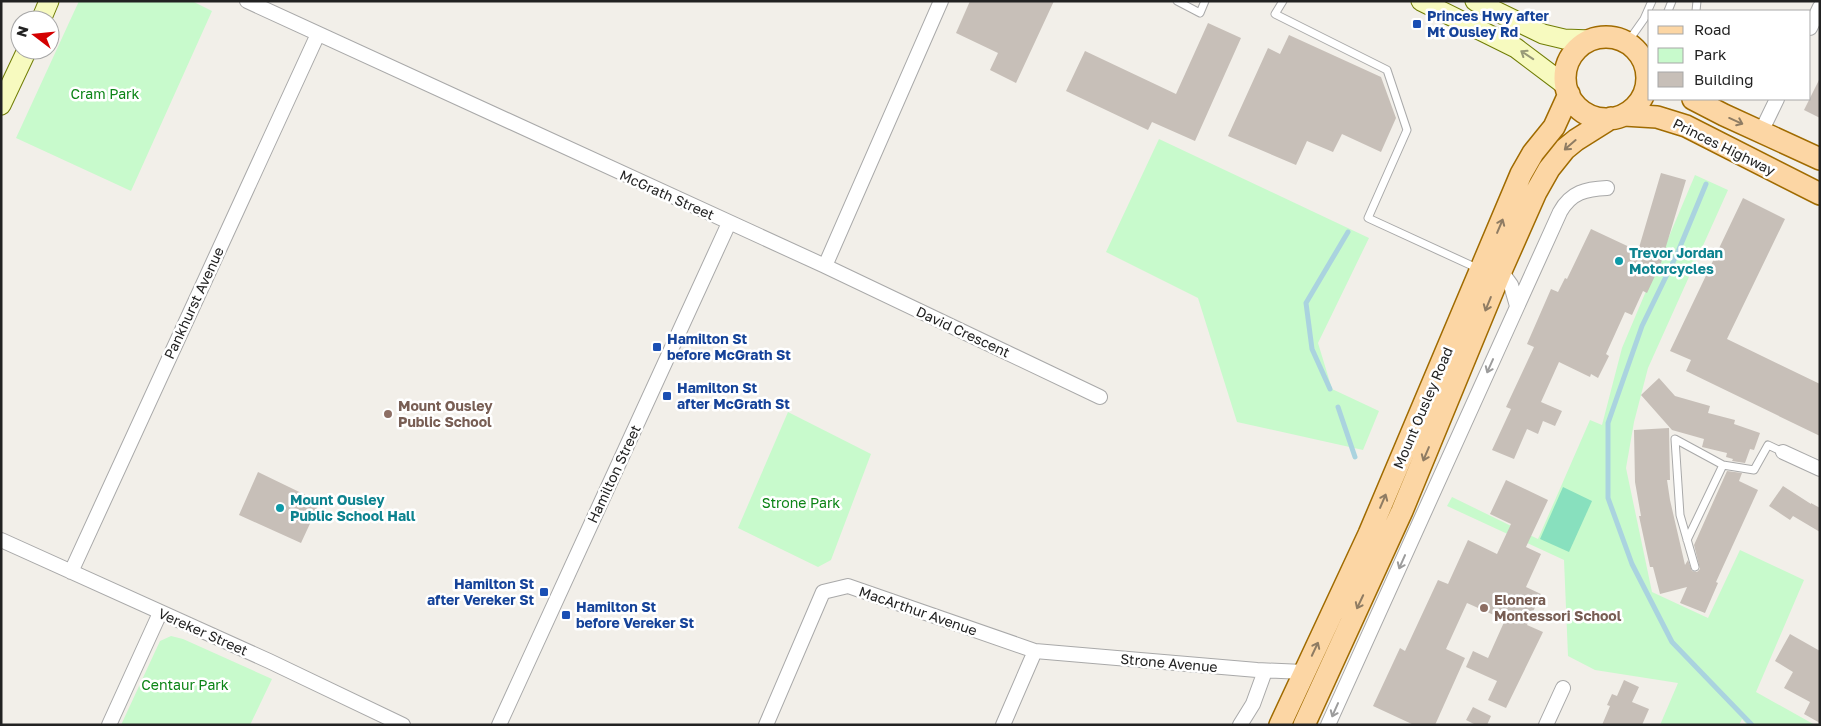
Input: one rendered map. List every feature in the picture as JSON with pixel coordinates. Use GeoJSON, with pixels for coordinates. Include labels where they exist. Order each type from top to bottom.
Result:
{"type":"FeatureCollection","features":[{"type":"Feature","properties":{"kind":"main road"},"geometry":{"type":"LineString","coordinates":[[1421,1],[1516,48],[1538,63],[1567,89],[1576,105],[1585,113],[1597,118],[1618,116],[1634,108],[1642,98],[1646,86],[1648,66],[1637,51],[1627,43],[1616,38],[1604,37],[1592,40],[1581,46],[1572,56],[1567,69],[1567,89]]}},
{"type":"Feature","properties":{"kind":"main road"},"geometry":{"type":"LineString","coordinates":[[1475,1],[1543,34],[1564,39],[1592,40]]}},
{"type":"Feature","properties":{"kind":"main road"},"geometry":{"type":"LineString","coordinates":[[1,105],[22,60]]}},
{"type":"Feature","properties":{"kind":"main road","name":"Mount Ousley Road"},"geometry":{"type":"LineString","coordinates":[[1304,725],[1402,511],[1491,271],[1527,163],[1554,127],[1567,89]]}},
{"type":"Feature","properties":{"kind":"main road","name":"Princes Highway"},"geometry":{"type":"LineString","coordinates":[[1695,100],[1820,159]]}},
{"type":"Feature","properties":{"kind":"main road","name":"Mount Ousley Road"},"geometry":{"type":"LineString","coordinates":[[1280,725],[1491,271],[1549,169],[1565,149],[1576,140],[1618,116]]}},
{"type":"Feature","properties":{"kind":"main road","name":"Princes Highway"},"geometry":{"type":"LineString","coordinates":[[1618,116],[1649,116],[1679,123],[1820,194]]}},
{"type":"Feature","properties":{"kind":"street","name":"McGrath Street"},"geometry":{"type":"LineString","coordinates":[[247,1],[825,266]]}},
{"type":"Feature","properties":{"kind":"street"},"geometry":{"type":"LineString","coordinates":[[825,266],[941,1]]}},
{"type":"Feature","properties":{"kind":"street"},"geometry":{"type":"LineString","coordinates":[[1811,26],[1820,7]]}},
{"type":"Feature","properties":{"kind":"street","name":"Pankhurst Avenue"},"geometry":{"type":"LineString","coordinates":[[70,572],[318,34]]}},
{"type":"Feature","properties":{"kind":"street"},"geometry":{"type":"LineString","coordinates":[[1761,132],[1777,100]]}},
{"type":"Feature","properties":{"kind":"street"},"geometry":{"type":"LineString","coordinates":[[1328,725],[1564,203],[1578,192],[1608,188]]}},
{"type":"Feature","properties":{"kind":"street","name":"Hamilton Street"},"geometry":{"type":"LineString","coordinates":[[499,725],[730,223]]}},
{"type":"Feature","properties":{"kind":"street","name":"David Crescent"},"geometry":{"type":"LineString","coordinates":[[825,266],[1100,397]]}},
{"type":"Feature","properties":{"kind":"street"},"geometry":{"type":"LineString","coordinates":[[1491,271],[1511,285],[1517,306]]}},
{"type":"Feature","properties":{"kind":"street"},"geometry":{"type":"LineString","coordinates":[[1783,452],[1820,469]]}},
{"type":"Feature","properties":{"kind":"street","name":"Vereker Street"},"geometry":{"type":"LineString","coordinates":[[1,540],[269,661],[403,725]]}},
{"type":"Feature","properties":{"kind":"street","name":"MacArthur Avenue"},"geometry":{"type":"LineString","coordinates":[[766,725],[823,592],[848,586],[1035,651]]}},
{"type":"Feature","properties":{"kind":"street"},"geometry":{"type":"LineString","coordinates":[[108,725],[160,613]]}},
{"type":"Feature","properties":{"kind":"street"},"geometry":{"type":"LineString","coordinates":[[1002,725],[1035,651]]}},
{"type":"Feature","properties":{"kind":"street","name":"Strone Avenue"},"geometry":{"type":"LineString","coordinates":[[1035,651],[1265,671],[1304,672]]}},
{"type":"Feature","properties":{"kind":"street"},"geometry":{"type":"LineString","coordinates":[[1240,725],[1253,704],[1265,671]]}},
{"type":"Feature","properties":{"kind":"street"},"geometry":{"type":"LineString","coordinates":[[1546,725],[1562,688]]}},
{"type":"Feature","properties":{"kind":"lane"},"geometry":{"type":"LineString","coordinates":[[1177,1],[1200,13],[1205,1]]}},
{"type":"Feature","properties":{"kind":"lane"},"geometry":{"type":"LineString","coordinates":[[1283,1],[1276,14],[1387,70],[1407,130],[1368,218],[1491,271]]}},
{"type":"Feature","properties":{"kind":"lane"},"geometry":{"type":"LineString","coordinates":[[1627,43],[1644,19],[1652,1]]}},
{"type":"Feature","properties":{"kind":"lane"},"geometry":{"type":"LineString","coordinates":[[1695,567],[1680,515],[1675,439],[1723,465],[1754,470],[1768,445],[1783,452]]}},
{"type":"Feature","properties":{"kind":"lane"},"geometry":{"type":"LineString","coordinates":[[1687,540],[1723,465]]}},
{"type":"Feature","properties":{"kind":"green space","name":"Cram Park"},"geometry":{"type":"Polygon","coordinates":[[[79,1],[192,1],[212,11],[131,191],[16,138],[52,60],[60,60],[60,42],[79,1]]]}},
{"type":"Feature","properties":{"kind":"green space"},"geometry":{"type":"Polygon","coordinates":[[[1159,139],[1369,238],[1318,343],[1332,389],[1379,411],[1363,450],[1237,422],[1198,298],[1106,252],[1159,139]]]}},
{"type":"Feature","properties":{"kind":"green space"},"geometry":{"type":"Polygon","coordinates":[[[1695,175],[1728,190],[1648,368],[1634,422],[1626,468],[1652,592],[1708,618],[1740,550],[1804,580],[1756,692],[1815,725],[1747,725],[1742,719],[1739,725],[1660,725],[1678,683],[1595,670],[1568,656],[1564,560],[1447,506],[1452,497],[1538,539],[1590,420],[1602,425],[1622,348],[1695,175]]]}},
{"type":"Feature","properties":{"kind":"green space","name":"Strone Park"},"geometry":{"type":"Polygon","coordinates":[[[788,412],[871,454],[831,560],[818,567],[738,528],[788,412]]]}},
{"type":"Feature","properties":{"kind":"green space"},"geometry":{"type":"Polygon","coordinates":[[[1563,487],[1592,501],[1569,552],[1540,539],[1563,487]]]}},
{"type":"Feature","properties":{"kind":"green space","name":"Centaur Park"},"geometry":{"type":"Polygon","coordinates":[[[171,636],[183,639],[272,679],[250,725],[121,725],[160,641],[171,636]]]}},
{"type":"Feature","properties":{"kind":"building"},"geometry":{"type":"Polygon","coordinates":[[[970,1],[1054,1],[1016,83],[990,70],[998,53],[956,33],[970,1]]]}},
{"type":"Feature","properties":{"kind":"building"},"geometry":{"type":"Polygon","coordinates":[[[1208,23],[1241,38],[1195,141],[1152,122],[1148,130],[1066,91],[1085,51],[1176,94],[1208,23]]]}},
{"type":"Feature","properties":{"kind":"building"},"geometry":{"type":"Polygon","coordinates":[[[1289,35],[1381,77],[1396,118],[1381,152],[1342,134],[1333,152],[1307,141],[1296,165],[1228,136],[1268,48],[1280,54],[1289,35]]]}},
{"type":"Feature","properties":{"kind":"building"},"geometry":{"type":"Polygon","coordinates":[[[1820,78],[1820,118],[1804,110],[1809,100],[1811,100],[1811,96],[1820,78]]]}},
{"type":"Feature","properties":{"kind":"building"},"geometry":{"type":"Polygon","coordinates":[[[1661,173],[1686,180],[1661,263],[1647,293],[1643,291],[1632,315],[1625,312],[1606,354],[1609,356],[1598,378],[1591,374],[1590,377],[1559,362],[1541,402],[1562,411],[1555,426],[1543,421],[1538,434],[1527,429],[1514,459],[1492,450],[1511,409],[1506,407],[1534,347],[1527,344],[1551,289],[1558,292],[1565,278],[1567,279],[1591,229],[1638,251],[1661,173]]]}},
{"type":"Feature","properties":{"kind":"building"},"geometry":{"type":"Polygon","coordinates":[[[1743,198],[1785,219],[1727,339],[1820,384],[1820,436],[1686,371],[1691,360],[1670,351],[1743,198]]]}},
{"type":"Feature","properties":{"kind":"building"},"geometry":{"type":"Polygon","coordinates":[[[1659,378],[1675,396],[1710,406],[1708,413],[1735,420],[1734,424],[1760,433],[1754,450],[1750,449],[1745,463],[1732,461],[1733,459],[1726,457],[1727,453],[1702,447],[1704,439],[1672,430],[1641,395],[1659,378]]]}},
{"type":"Feature","properties":{"kind":"building"},"geometry":{"type":"Polygon","coordinates":[[[1669,428],[1670,480],[1667,480],[1670,500],[1685,565],[1688,560],[1692,571],[1697,572],[1700,569],[1694,545],[1727,471],[1742,473],[1739,481],[1758,490],[1716,582],[1718,583],[1705,613],[1680,603],[1687,587],[1660,594],[1653,567],[1650,567],[1639,516],[1641,516],[1635,482],[1634,430],[1669,428]]]}},
{"type":"Feature","properties":{"kind":"building","name":"Mount Ousley Public School Hall"},"geometry":{"type":"Polygon","coordinates":[[[258,472],[320,502],[301,543],[239,515],[258,472]]]}},
{"type":"Feature","properties":{"kind":"building"},"geometry":{"type":"Polygon","coordinates":[[[1506,480],[1548,500],[1526,547],[1541,554],[1526,587],[1541,594],[1527,625],[1543,632],[1506,708],[1488,700],[1497,681],[1466,667],[1473,651],[1488,658],[1505,620],[1467,603],[1446,649],[1465,658],[1435,725],[1414,725],[1373,706],[1400,648],[1405,651],[1438,580],[1448,584],[1468,540],[1497,554],[1511,524],[1490,514],[1506,480]]]}},
{"type":"Feature","properties":{"kind":"building"},"geometry":{"type":"Polygon","coordinates":[[[1783,486],[1820,508],[1820,532],[1793,516],[1790,520],[1769,506],[1783,486]]]}},
{"type":"Feature","properties":{"kind":"building"},"geometry":{"type":"Polygon","coordinates":[[[1790,634],[1820,651],[1820,723],[1804,714],[1810,702],[1784,688],[1793,672],[1775,661],[1790,634]]]}},
{"type":"Feature","properties":{"kind":"building"},"geometry":{"type":"Polygon","coordinates":[[[1624,680],[1639,687],[1632,702],[1649,709],[1642,725],[1602,725],[1610,706],[1607,705],[1612,694],[1617,696],[1624,680]]]}},
{"type":"Feature","properties":{"kind":"building"},"geometry":{"type":"Polygon","coordinates":[[[1473,707],[1491,716],[1487,725],[1476,725],[1466,720],[1473,707]]]}},
{"type":"Feature","properties":{"kind":"waterway"},"geometry":{"type":"LineString","coordinates":[[1706,184],[1677,254],[1642,326],[1608,423],[1608,498],[1632,564],[1672,642],[1752,725]]}},
{"type":"Feature","properties":{"kind":"waterway"},"geometry":{"type":"LineString","coordinates":[[1330,389],[1312,349],[1306,303],[1348,232]]}},
{"type":"Feature","properties":{"kind":"waterway"},"geometry":{"type":"LineString","coordinates":[[1338,407],[1355,457]]}},
{"type":"Feature","properties":{"kind":"place","name":"Princes Hwy after Mt Ousley Rd"},"geometry":{"type":"Point","coordinates":[1417,24]}},
{"type":"Feature","properties":{"kind":"place","name":"Trevor Jordan Motorcycles"},"geometry":{"type":"Point","coordinates":[1619,261]}},
{"type":"Feature","properties":{"kind":"place","name":"Hamilton St before McGrath St"},"geometry":{"type":"Point","coordinates":[657,347]}},
{"type":"Feature","properties":{"kind":"place","name":"Hamilton St after McGrath St"},"geometry":{"type":"Point","coordinates":[667,396]}},
{"type":"Feature","properties":{"kind":"place","name":"Mount Ousley Public School"},"geometry":{"type":"Point","coordinates":[388,414]}},
{"type":"Feature","properties":{"kind":"place","name":"Mount Ousley Public School Hall"},"geometry":{"type":"Point","coordinates":[280,508]}},
{"type":"Feature","properties":{"kind":"place","name":"Hamilton St after Vereker St"},"geometry":{"type":"Point","coordinates":[544,592]}},
{"type":"Feature","properties":{"kind":"place","name":"Elonera Montessori School"},"geometry":{"type":"Point","coordinates":[1484,608]}},
{"type":"Feature","properties":{"kind":"place","name":"Hamilton St before Vereker St"},"geometry":{"type":"Point","coordinates":[566,615]}}]}
